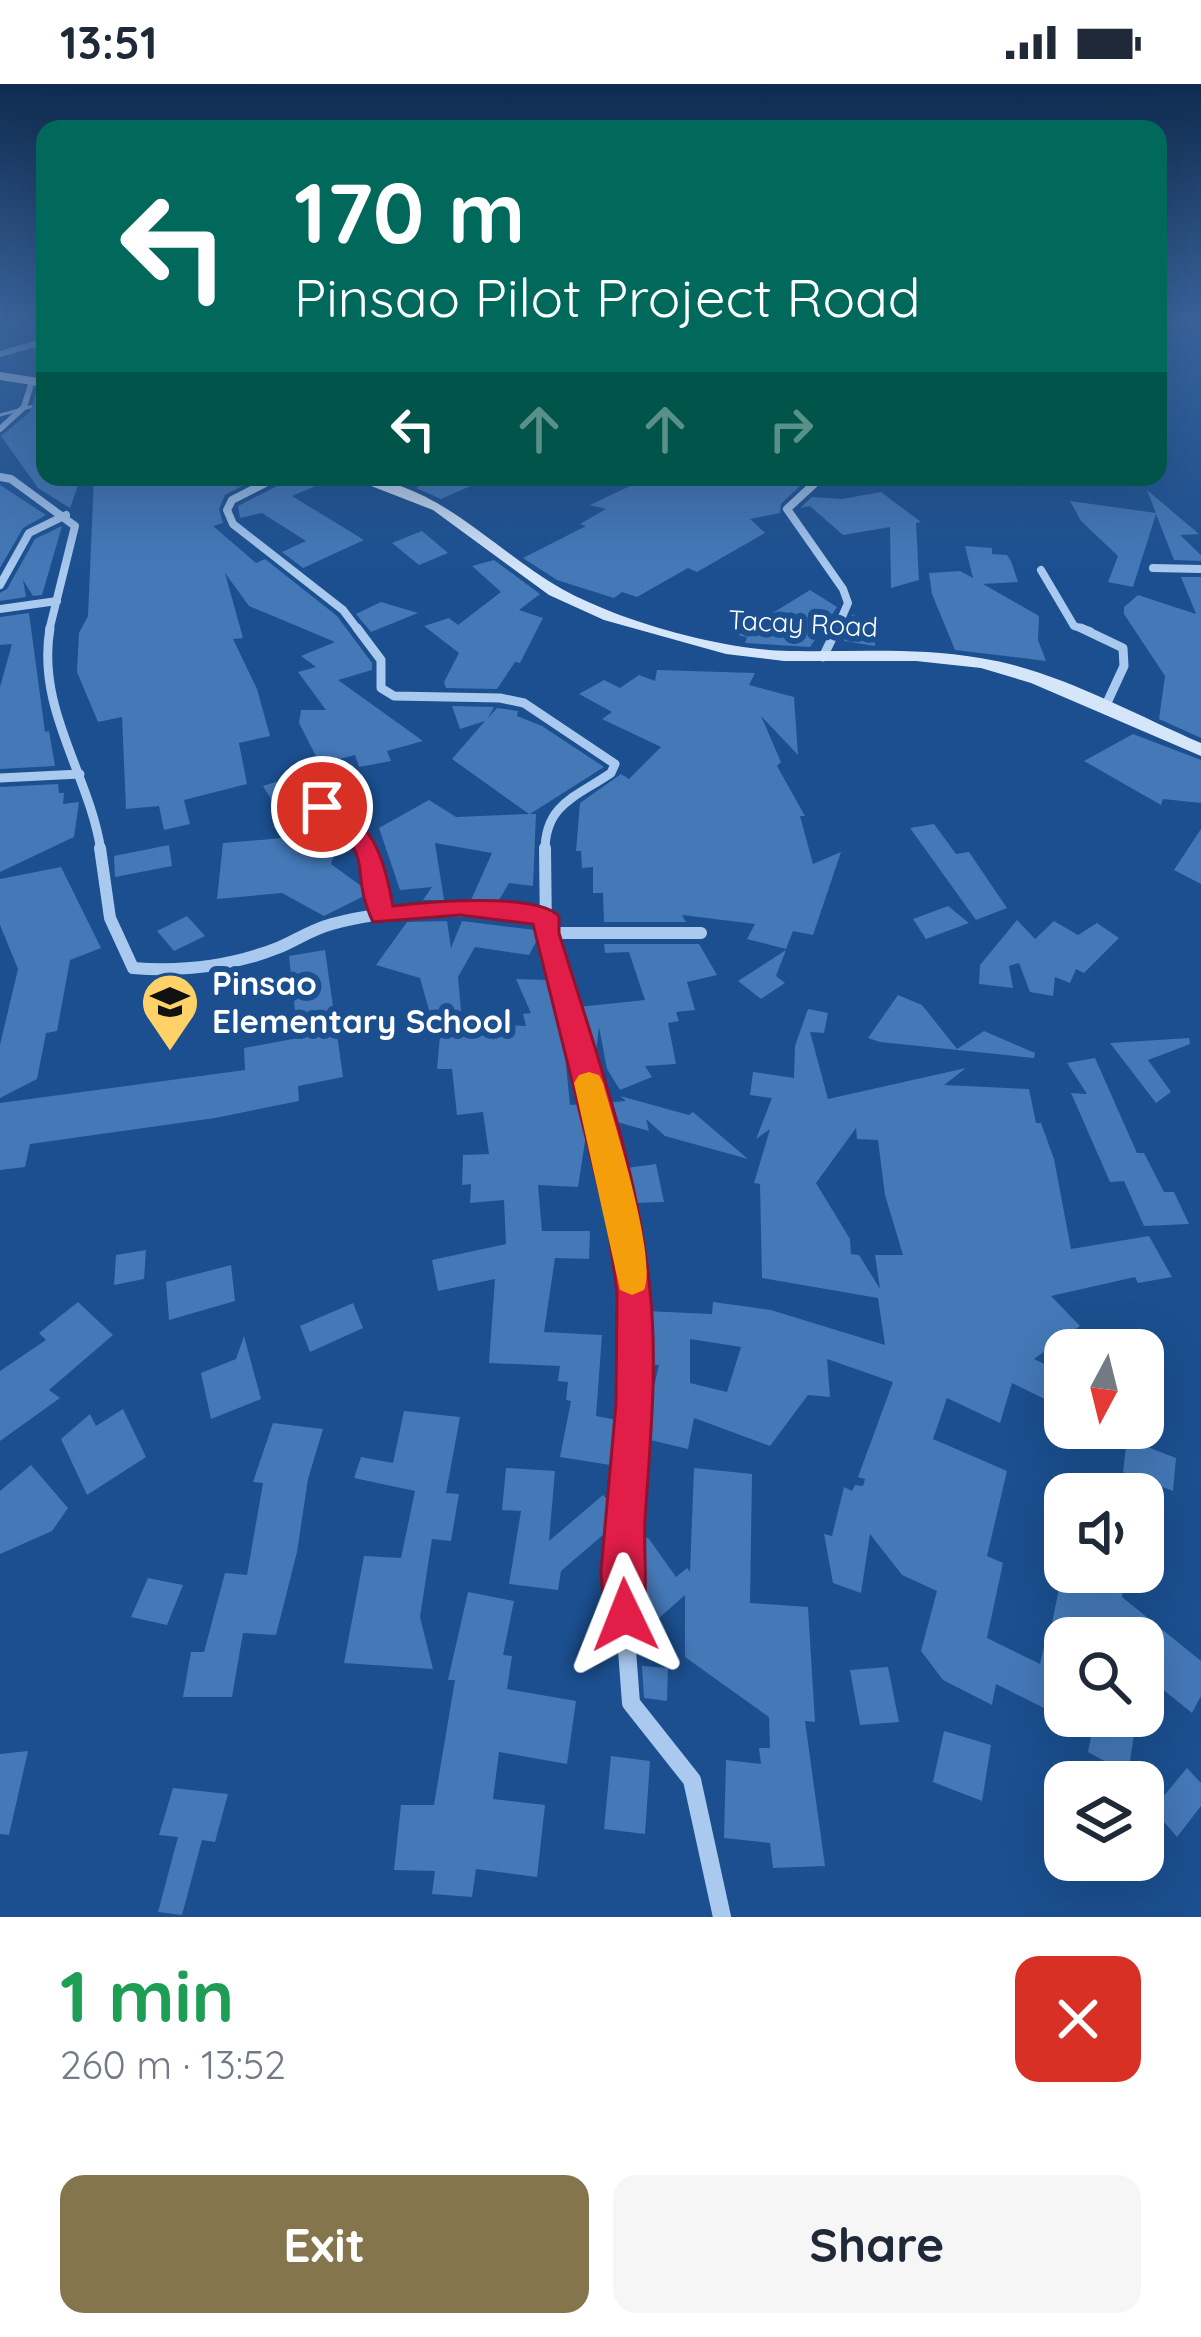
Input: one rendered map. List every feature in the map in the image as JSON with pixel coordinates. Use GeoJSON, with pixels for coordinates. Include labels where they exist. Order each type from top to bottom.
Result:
{"type":"FeatureCollection","features":[{"type":"Feature","properties":{"kind":"main road","name":"Tacay Road"},"geometry":{"type":"LineString","coordinates":[[380,486],[438,507],[555,592],[592,610],[726,649],[982,663],[1105,707],[1201,750]]}},
{"type":"Feature","properties":{"kind":"street"},"geometry":{"type":"LineString","coordinates":[[0,429],[27,403]]}},
{"type":"Feature","properties":{"kind":"street"},"geometry":{"type":"LineString","coordinates":[[0,477],[11,479],[67,515],[75,526],[46,652],[46,676],[58,729],[80,774],[97,828],[102,897],[118,949],[133,968],[169,972],[219,967],[326,925],[460,907],[546,925],[701,933]]}},
{"type":"Feature","properties":{"kind":"street"},"geometry":{"type":"LineString","coordinates":[[259,486],[232,500],[227,510],[233,524],[343,610],[381,660],[381,688],[394,696],[500,698],[524,703],[615,764],[611,773],[552,813],[545,828],[546,925],[625,1226],[634,1293],[634,1404],[621,1571],[631,1703],[692,1780],[722,1917]]}},
{"type":"Feature","properties":{"kind":"street"},"geometry":{"type":"LineString","coordinates":[[806,486],[787,509],[797,529],[843,583],[848,603],[824,657]]}},
{"type":"Feature","properties":{"kind":"street"},"geometry":{"type":"LineString","coordinates":[[0,585],[16,545],[28,530],[67,515]]}},
{"type":"Feature","properties":{"kind":"street"},"geometry":{"type":"LineString","coordinates":[[1153,568],[1201,568]]}},
{"type":"Feature","properties":{"kind":"street"},"geometry":{"type":"LineString","coordinates":[[1041,570],[1073,626],[1111,638],[1123,648],[1124,666],[1105,707]]}},
{"type":"Feature","properties":{"kind":"street"},"geometry":{"type":"LineString","coordinates":[[0,609],[57,601]]}},
{"type":"Feature","properties":{"kind":"street"},"geometry":{"type":"LineString","coordinates":[[0,778],[80,774]]}},
{"type":"Feature","properties":{"kind":"street"},"geometry":{"type":"LineString","coordinates":[[322,807],[353,828],[370,852],[382,916]]}},
{"type":"Feature","properties":{"kind":"building"},"geometry":{"type":"Polygon","coordinates":[[[36,403],[36,485],[1,436],[36,403]]]}},
{"type":"Feature","properties":{"kind":"building"},"geometry":{"type":"Polygon","coordinates":[[[0,485],[46,515],[23,528],[0,568],[0,485]]]}},
{"type":"Feature","properties":{"kind":"building"},"geometry":{"type":"Polygon","coordinates":[[[37,486],[78,486],[70,508],[37,486]]]}},
{"type":"Feature","properties":{"kind":"building"},"geometry":{"type":"Polygon","coordinates":[[[94,486],[242,486],[225,495],[219,509],[223,523],[213,526],[256,563],[265,559],[337,616],[372,663],[372,670],[338,680],[423,741],[387,751],[391,761],[359,767],[355,755],[320,764],[299,723],[301,710],[326,710],[298,672],[316,667],[301,656],[335,642],[249,606],[225,573],[243,638],[233,639],[257,689],[270,736],[239,743],[247,784],[184,800],[190,824],[164,830],[159,806],[126,809],[122,717],[98,722],[77,672],[79,633],[88,616],[94,486]]]}},
{"type":"Feature","properties":{"kind":"building"},"geometry":{"type":"Polygon","coordinates":[[[277,486],[316,486],[292,496],[364,540],[303,568],[282,552],[306,541],[262,513],[240,518],[238,506],[277,486]]]}},
{"type":"Feature","properties":{"kind":"building"},"geometry":{"type":"Polygon","coordinates":[[[419,486],[471,486],[441,499],[416,488],[419,486]]]}},
{"type":"Feature","properties":{"kind":"building"},"geometry":{"type":"Polygon","coordinates":[[[630,486],[800,486],[781,504],[780,513],[750,519],[765,533],[697,572],[688,568],[637,597],[622,592],[614,598],[557,580],[523,558],[586,526],[580,524],[606,509],[590,505],[630,486]]]}},
{"type":"Feature","properties":{"kind":"building"},"geometry":{"type":"Polygon","coordinates":[[[1147,490],[1199,534],[1180,535],[1201,555],[1201,561],[1174,560],[1156,514],[1133,587],[1108,582],[1118,556],[1081,521],[1070,501],[1156,513],[1147,490]]]}},
{"type":"Feature","properties":{"kind":"building"},"geometry":{"type":"Polygon","coordinates":[[[881,492],[921,522],[916,523],[919,580],[891,588],[890,527],[843,535],[810,506],[800,508],[812,497],[842,499],[881,492]]]}},
{"type":"Feature","properties":{"kind":"building"},"geometry":{"type":"Polygon","coordinates":[[[62,526],[42,595],[33,596],[23,580],[26,597],[0,601],[0,593],[7,589],[35,539],[62,526]]]}},
{"type":"Feature","properties":{"kind":"building"},"geometry":{"type":"Polygon","coordinates":[[[422,531],[448,553],[419,565],[392,543],[422,531]]]}},
{"type":"Feature","properties":{"kind":"building"},"geometry":{"type":"Polygon","coordinates":[[[965,546],[992,548],[992,554],[1007,555],[1018,582],[983,584],[1039,616],[1038,640],[1046,661],[955,650],[932,594],[929,573],[960,571],[973,578],[965,546]]]}},
{"type":"Feature","properties":{"kind":"building"},"geometry":{"type":"Polygon","coordinates":[[[494,560],[540,594],[519,610],[543,618],[520,663],[515,662],[497,689],[446,688],[444,682],[459,653],[424,626],[449,618],[458,625],[501,592],[472,566],[494,560]]]}},
{"type":"Feature","properties":{"kind":"building"},"geometry":{"type":"Polygon","coordinates":[[[1181,577],[1201,577],[1201,738],[1159,719],[1165,676],[1124,614],[1124,607],[1138,595],[1196,614],[1181,577]]]}},
{"type":"Feature","properties":{"kind":"building"},"geometry":{"type":"Polygon","coordinates":[[[810,590],[837,607],[810,647],[745,643],[747,637],[737,635],[810,590]]]}},
{"type":"Feature","properties":{"kind":"building"},"geometry":{"type":"Polygon","coordinates":[[[381,602],[418,613],[371,632],[356,614],[381,602]]]}},
{"type":"Feature","properties":{"kind":"building"},"geometry":{"type":"Polygon","coordinates":[[[29,613],[45,732],[49,731],[55,766],[0,769],[0,687],[12,644],[0,645],[0,617],[29,613]]]}},
{"type":"Feature","properties":{"kind":"building"},"geometry":{"type":"Polygon","coordinates":[[[852,614],[877,626],[875,646],[844,641],[852,614]]]}},
{"type":"Feature","properties":{"kind":"building"},"geometry":{"type":"Polygon","coordinates":[[[657,670],[755,673],[749,685],[794,697],[798,755],[761,716],[781,762],[777,766],[805,816],[800,816],[813,864],[841,852],[813,935],[793,931],[786,949],[747,939],[755,924],[682,915],[686,922],[604,922],[603,893],[593,893],[593,867],[582,868],[581,851],[576,851],[580,803],[621,774],[629,779],[661,747],[602,719],[612,712],[579,694],[604,680],[620,688],[639,675],[655,681],[657,670]]]}},
{"type":"Feature","properties":{"kind":"building"},"geometry":{"type":"Polygon","coordinates":[[[452,706],[494,707],[488,718],[497,708],[518,711],[517,716],[542,726],[604,767],[530,814],[536,814],[533,886],[509,883],[498,902],[471,900],[492,853],[435,843],[444,900],[423,900],[432,887],[400,890],[379,828],[429,800],[456,817],[529,814],[452,759],[485,721],[460,729],[452,706]]]}},
{"type":"Feature","properties":{"kind":"building"},"geometry":{"type":"Polygon","coordinates":[[[1133,734],[1201,760],[1201,803],[1163,799],[1161,805],[1084,761],[1133,734]]]}},
{"type":"Feature","properties":{"kind":"building"},"geometry":{"type":"Polygon","coordinates":[[[308,772],[321,791],[275,805],[263,786],[308,772]]]}},
{"type":"Feature","properties":{"kind":"building"},"geometry":{"type":"Polygon","coordinates":[[[58,784],[59,793],[64,793],[63,804],[79,802],[74,837],[0,872],[0,787],[58,784]]]}},
{"type":"Feature","properties":{"kind":"building"},"geometry":{"type":"Polygon","coordinates":[[[302,815],[335,853],[331,864],[364,888],[366,895],[324,916],[282,893],[217,899],[223,843],[283,838],[273,826],[302,815]]]}},
{"type":"Feature","properties":{"kind":"building"},"geometry":{"type":"Polygon","coordinates":[[[934,824],[956,854],[969,852],[1007,908],[976,920],[910,828],[934,824]]]}},
{"type":"Feature","properties":{"kind":"building"},"geometry":{"type":"Polygon","coordinates":[[[1201,829],[1201,884],[1174,870],[1201,829]]]}},
{"type":"Feature","properties":{"kind":"building"},"geometry":{"type":"Polygon","coordinates":[[[169,845],[172,866],[115,877],[114,856],[169,845]]]}},
{"type":"Feature","properties":{"kind":"building"},"geometry":{"type":"Polygon","coordinates":[[[61,867],[101,948],[70,960],[57,1031],[46,1033],[37,1079],[0,1098],[0,1045],[18,969],[0,925],[0,879],[61,867]]]}},
{"type":"Feature","properties":{"kind":"building"},"geometry":{"type":"Polygon","coordinates":[[[948,906],[969,923],[926,939],[913,919],[948,906]]]}},
{"type":"Feature","properties":{"kind":"building"},"geometry":{"type":"Polygon","coordinates":[[[187,916],[205,936],[174,951],[157,931],[187,916]]]}},
{"type":"Feature","properties":{"kind":"building"},"geometry":{"type":"Polygon","coordinates":[[[1017,920],[1035,939],[1054,921],[1078,935],[1097,923],[1119,938],[1084,973],[1076,969],[1070,983],[1055,977],[1053,996],[1030,992],[1019,963],[1009,966],[1013,988],[979,984],[980,965],[1017,920]]]}},
{"type":"Feature","properties":{"kind":"building"},"geometry":{"type":"Polygon","coordinates":[[[447,921],[451,948],[462,921],[535,930],[537,940],[529,955],[475,947],[458,977],[462,1022],[526,1026],[523,1014],[531,1013],[516,979],[548,980],[563,1034],[570,1105],[583,1104],[588,1122],[578,1187],[538,1185],[542,1231],[590,1231],[589,1259],[555,1258],[544,1332],[602,1335],[596,1416],[617,1420],[610,1465],[560,1457],[571,1401],[566,1400],[568,1382],[558,1381],[560,1366],[489,1363],[495,1279],[438,1291],[432,1260],[506,1244],[504,1200],[470,1203],[471,1184],[462,1185],[463,1155],[489,1154],[483,1112],[457,1115],[452,1069],[437,1069],[442,1014],[431,1017],[420,978],[376,965],[407,922],[447,921]]]}},
{"type":"Feature","properties":{"kind":"building"},"geometry":{"type":"Polygon","coordinates":[[[604,944],[699,944],[717,975],[687,982],[695,1010],[676,1012],[679,1021],[668,1023],[676,1064],[645,1066],[652,1077],[620,1090],[607,1069],[599,1027],[596,1052],[578,1007],[645,1000],[629,952],[605,953],[604,944]]]}},
{"type":"Feature","properties":{"kind":"building"},"geometry":{"type":"Polygon","coordinates":[[[325,950],[343,1077],[298,1086],[299,1101],[30,1144],[25,1167],[0,1170],[0,1103],[245,1070],[244,1048],[298,1038],[289,956],[325,950]]]}},
{"type":"Feature","properties":{"kind":"building"},"geometry":{"type":"Polygon","coordinates":[[[786,950],[776,976],[785,983],[761,999],[738,981],[786,950]]]}},
{"type":"Feature","properties":{"kind":"building"},"geometry":{"type":"Polygon","coordinates":[[[898,995],[922,1005],[957,1049],[984,1031],[1035,1053],[1034,1058],[880,1042],[868,1038],[898,995]]]}},
{"type":"Feature","properties":{"kind":"building"},"geometry":{"type":"Polygon","coordinates":[[[808,1009],[828,1013],[824,1033],[810,1032],[828,1099],[966,1068],[944,1085],[1029,1089],[1036,1123],[1041,1123],[1054,1159],[1071,1249],[1149,1236],[1172,1277],[1138,1283],[1135,1277],[1051,1296],[1080,1326],[1044,1329],[1044,1352],[1034,1359],[1044,1364],[1044,1399],[1012,1383],[1000,1423],[947,1398],[933,1439],[1007,1471],[987,1556],[1003,1563],[987,1638],[1040,1664],[1044,1647],[1044,1708],[996,1684],[992,1705],[943,1680],[921,1651],[937,1591],[902,1575],[870,1534],[861,1593],[833,1583],[824,1534],[832,1536],[844,1487],[852,1491],[855,1485],[863,1486],[865,1479],[858,1477],[893,1382],[827,1359],[830,1397],[808,1395],[770,1446],[694,1418],[688,1449],[642,1438],[659,1365],[644,1364],[645,1311],[712,1314],[713,1302],[771,1310],[885,1345],[878,1298],[762,1278],[760,1184],[754,1183],[770,1129],[756,1139],[772,1098],[750,1095],[753,1072],[794,1078],[795,1046],[808,1009]],[[856,1128],[816,1183],[850,1239],[851,1254],[859,1255],[880,1289],[875,1255],[903,1255],[885,1195],[878,1140],[857,1139],[856,1128]],[[690,1339],[690,1383],[727,1392],[741,1347],[690,1339]]]}},
{"type":"Feature","properties":{"kind":"building"},"geometry":{"type":"Polygon","coordinates":[[[1189,1038],[1190,1044],[1148,1060],[1171,1092],[1156,1103],[1110,1043],[1189,1038]]]}},
{"type":"Feature","properties":{"kind":"building"},"geometry":{"type":"Polygon","coordinates":[[[1095,1058],[1137,1153],[1144,1153],[1164,1192],[1174,1192],[1189,1224],[1144,1226],[1124,1181],[1110,1182],[1071,1093],[1087,1094],[1067,1063],[1095,1058]]]}},
{"type":"Feature","properties":{"kind":"building"},"geometry":{"type":"Polygon","coordinates":[[[620,1096],[689,1115],[693,1112],[748,1159],[665,1136],[646,1119],[649,1131],[617,1122],[613,1102],[626,1101],[620,1096]]]}},
{"type":"Feature","properties":{"kind":"building"},"geometry":{"type":"Polygon","coordinates":[[[656,1164],[664,1202],[633,1203],[626,1168],[656,1164]]]}},
{"type":"Feature","properties":{"kind":"building"},"geometry":{"type":"Polygon","coordinates":[[[146,1250],[144,1279],[114,1285],[116,1255],[146,1250]]]}},
{"type":"Feature","properties":{"kind":"building"},"geometry":{"type":"Polygon","coordinates":[[[231,1265],[235,1301],[169,1320],[166,1282],[231,1265]]]}},
{"type":"Feature","properties":{"kind":"building"},"geometry":{"type":"Polygon","coordinates":[[[78,1302],[113,1335],[49,1390],[60,1398],[0,1441],[0,1371],[46,1340],[39,1333],[78,1302]]]}},
{"type":"Feature","properties":{"kind":"building"},"geometry":{"type":"Polygon","coordinates":[[[353,1303],[363,1328],[310,1352],[300,1326],[353,1303]]]}},
{"type":"Feature","properties":{"kind":"building"},"geometry":{"type":"Polygon","coordinates":[[[244,1336],[261,1399],[211,1419],[201,1373],[236,1359],[244,1336]]]}},
{"type":"Feature","properties":{"kind":"building"},"geometry":{"type":"Polygon","coordinates":[[[123,1409],[146,1457],[87,1495],[61,1439],[90,1414],[96,1426],[123,1409]]]}},
{"type":"Feature","properties":{"kind":"building"},"geometry":{"type":"Polygon","coordinates":[[[404,1411],[460,1417],[446,1493],[459,1494],[451,1541],[432,1539],[420,1617],[433,1669],[344,1663],[364,1556],[401,1558],[415,1491],[354,1478],[361,1457],[393,1463],[404,1411]]]}},
{"type":"Feature","properties":{"kind":"building"},"geometry":{"type":"Polygon","coordinates":[[[273,1423],[323,1429],[276,1635],[243,1633],[232,1697],[183,1697],[191,1652],[204,1652],[225,1573],[247,1575],[263,1483],[253,1482],[273,1423]]]}},
{"type":"Feature","properties":{"kind":"building"},"geometry":{"type":"Polygon","coordinates":[[[1126,1449],[1153,1449],[1176,1458],[1173,1491],[1164,1488],[1164,1473],[1123,1472],[1126,1449]]]}},
{"type":"Feature","properties":{"kind":"building"},"geometry":{"type":"Polygon","coordinates":[[[31,1465],[68,1508],[52,1531],[0,1554],[0,1491],[31,1465]]]}},
{"type":"Feature","properties":{"kind":"building"},"geometry":{"type":"Polygon","coordinates":[[[506,1468],[555,1471],[549,1541],[603,1495],[612,1505],[610,1542],[604,1534],[561,1571],[558,1590],[509,1584],[521,1511],[502,1510],[506,1468]]]}},
{"type":"Feature","properties":{"kind":"building"},"geometry":{"type":"Polygon","coordinates":[[[694,1468],[752,1474],[750,1603],[808,1607],[815,1722],[805,1721],[825,1866],[773,1868],[770,1843],[724,1838],[726,1760],[761,1764],[759,1748],[770,1748],[769,1717],[685,1657],[685,1595],[649,1627],[638,1612],[650,1599],[635,1577],[637,1532],[649,1539],[676,1577],[687,1568],[690,1572],[694,1468]]]}},
{"type":"Feature","properties":{"kind":"building"},"geometry":{"type":"Polygon","coordinates":[[[148,1578],[183,1585],[167,1625],[131,1617],[148,1578]]]}},
{"type":"Feature","properties":{"kind":"building"},"geometry":{"type":"Polygon","coordinates":[[[468,1592],[514,1601],[503,1655],[512,1656],[507,1689],[576,1701],[567,1764],[499,1752],[493,1799],[545,1805],[537,1877],[476,1869],[472,1897],[432,1894],[435,1871],[394,1870],[401,1805],[434,1805],[455,1680],[448,1680],[468,1592]]]}},
{"type":"Feature","properties":{"kind":"building"},"geometry":{"type":"Polygon","coordinates":[[[1058,1593],[1123,1593],[1147,1617],[1053,1617],[1058,1593]]]}},
{"type":"Feature","properties":{"kind":"building"},"geometry":{"type":"Polygon","coordinates":[[[1164,1631],[1201,1661],[1201,1696],[1192,1713],[1164,1690],[1164,1631]]]}},
{"type":"Feature","properties":{"kind":"building"},"geometry":{"type":"Polygon","coordinates":[[[642,1666],[668,1668],[667,1701],[644,1698],[642,1666]]]}},
{"type":"Feature","properties":{"kind":"building"},"geometry":{"type":"Polygon","coordinates":[[[888,1667],[899,1722],[860,1725],[850,1670],[888,1667]]]}},
{"type":"Feature","properties":{"kind":"building"},"geometry":{"type":"Polygon","coordinates":[[[944,1731],[991,1745],[982,1801],[933,1782],[944,1731]]]}},
{"type":"Feature","properties":{"kind":"building"},"geometry":{"type":"Polygon","coordinates":[[[1091,1737],[1134,1737],[1130,1761],[1104,1761],[1088,1752],[1091,1737]]]}},
{"type":"Feature","properties":{"kind":"building"},"geometry":{"type":"Polygon","coordinates":[[[28,1751],[9,1835],[0,1834],[0,1754],[28,1751]]]}},
{"type":"Feature","properties":{"kind":"building"},"geometry":{"type":"Polygon","coordinates":[[[611,1756],[650,1761],[645,1834],[604,1829],[611,1756]]]}},
{"type":"Feature","properties":{"kind":"building"},"geometry":{"type":"Polygon","coordinates":[[[1187,1768],[1201,1783],[1201,1806],[1177,1837],[1164,1822],[1164,1796],[1187,1768]]]}},
{"type":"Feature","properties":{"kind":"building"},"geometry":{"type":"Polygon","coordinates":[[[173,1788],[228,1794],[215,1842],[202,1840],[182,1915],[158,1912],[178,1837],[159,1835],[173,1788]]]}},
{"type":"Feature","properties":{"kind":"waterway"},"geometry":{"type":"LineString","coordinates":[[0,415],[36,405]]}},
{"type":"Feature","properties":{"kind":"slow traffic"},"geometry":{"type":"LineString","coordinates":[[589,1083],[625,1226],[632,1279]]}},
{"type":"Feature","properties":{"kind":"place","name":"Pinsao Elementary School"},"geometry":{"type":"Point","coordinates":[170,1053]}},
{"type":"Feature","properties":{"kind":"route"},"geometry":{"type":"LineString","coordinates":[[322,807],[353,828],[370,852],[382,916],[460,907],[546,916],[546,933],[584,1057],[625,1226],[634,1293],[634,1404],[621,1571],[625,1615]]}}]}
